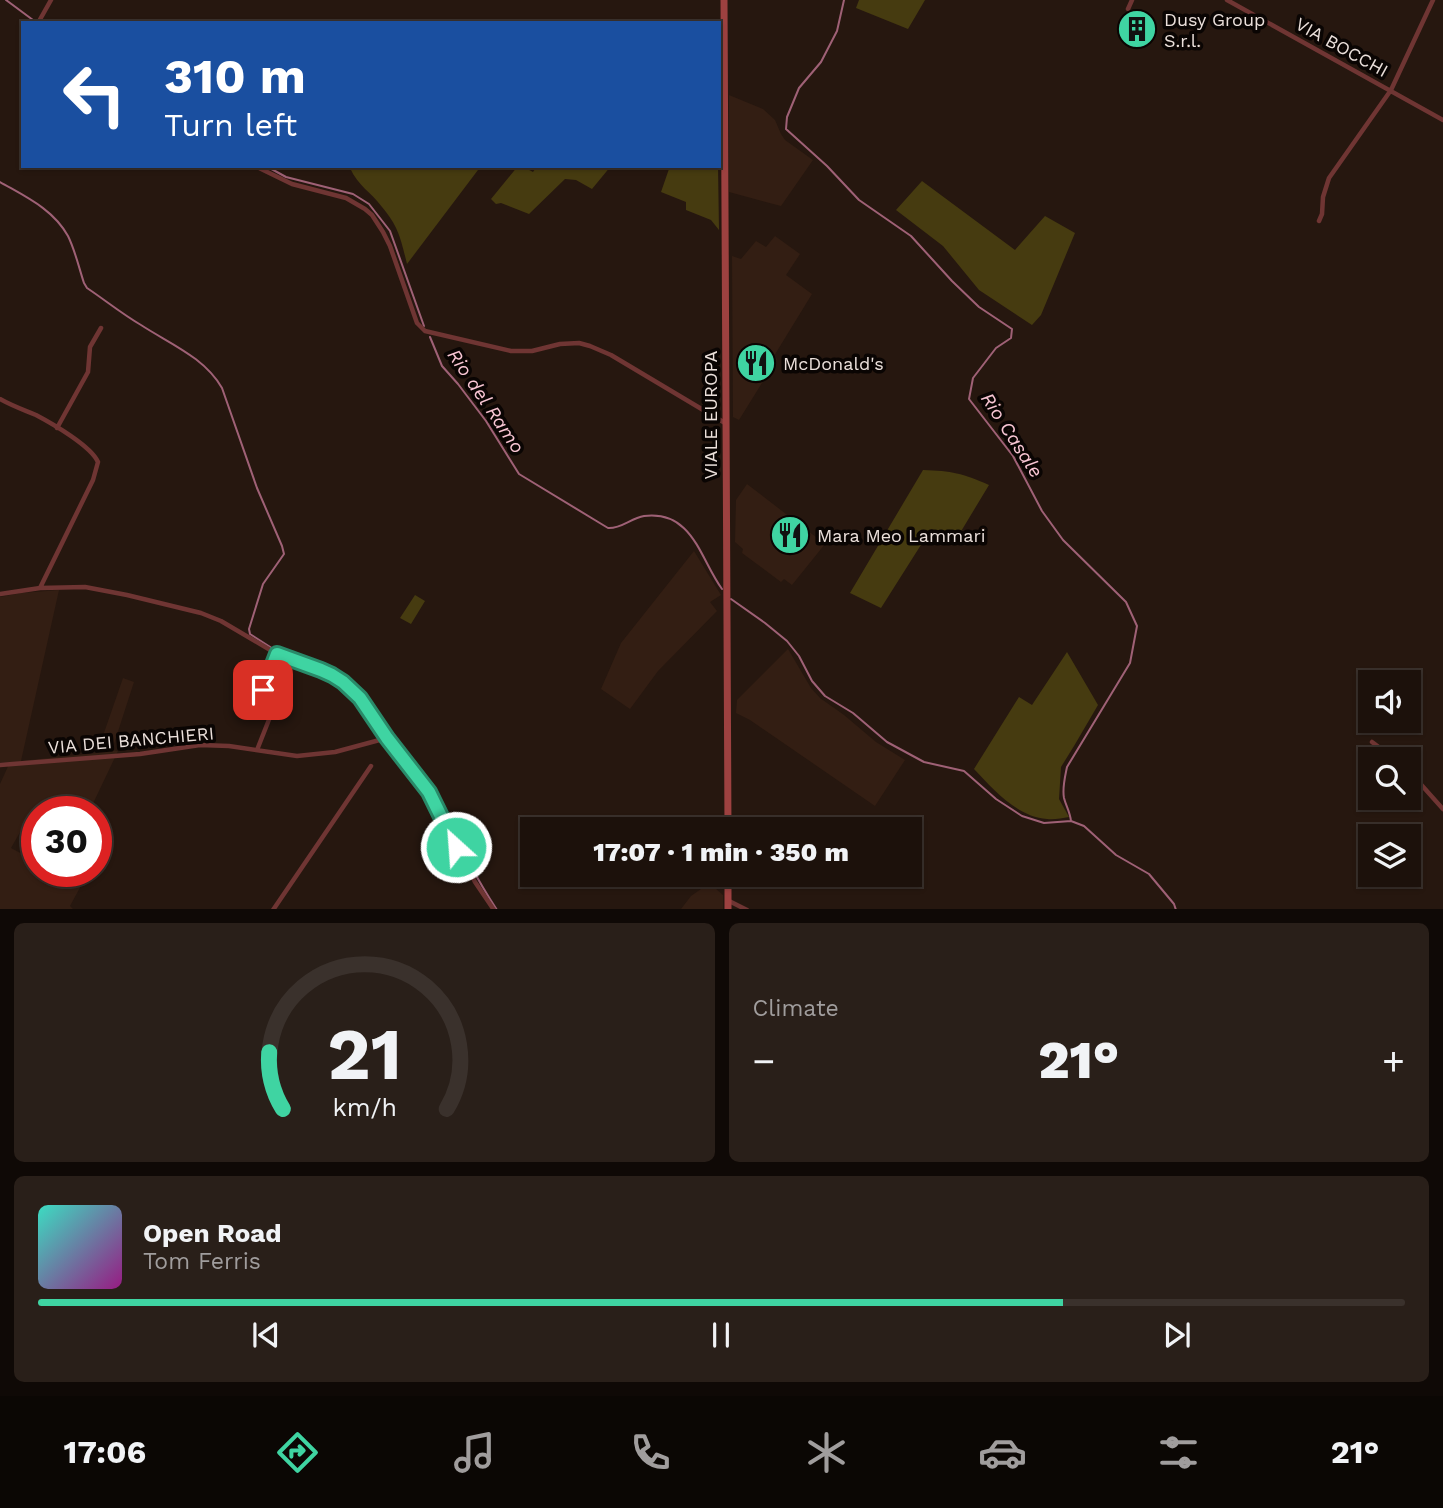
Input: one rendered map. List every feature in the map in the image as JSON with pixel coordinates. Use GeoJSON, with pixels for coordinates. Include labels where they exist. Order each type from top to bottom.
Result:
{"type":"FeatureCollection","features":[{"type":"Feature","properties":{"kind":"main road","name":"VIALE EUROPA"},"geometry":{"type":"LineString","coordinates":[[724,0],[728,817]]}},
{"type":"Feature","properties":{"kind":"main road"},"geometry":{"type":"LineString","coordinates":[[728,887],[728,905]]}},
{"type":"Feature","properties":{"kind":"street"},"geometry":{"type":"LineString","coordinates":[[39,21],[51,0]]}},
{"type":"Feature","properties":{"kind":"street"},"geometry":{"type":"LineString","coordinates":[[1128,9],[1132,0]]}},
{"type":"Feature","properties":{"kind":"street","name":"VIA BOCCHI"},"geometry":{"type":"LineString","coordinates":[[1227,0],[1443,120]]}},
{"type":"Feature","properties":{"kind":"street"},"geometry":{"type":"LineString","coordinates":[[1319,221],[1328,178],[1391,90],[1433,0]]}},
{"type":"Feature","properties":{"kind":"street"},"geometry":{"type":"LineString","coordinates":[[259,168],[292,184],[346,198],[372,215],[390,246],[417,323],[425,331],[510,351],[532,351],[560,344],[579,343],[590,346],[611,355],[725,423]]}},
{"type":"Feature","properties":{"kind":"street"},"geometry":{"type":"LineString","coordinates":[[57,428],[88,372],[90,347],[101,328]]}},
{"type":"Feature","properties":{"kind":"street"},"geometry":{"type":"LineString","coordinates":[[0,399],[57,428],[95,454],[98,462],[93,480],[40,588]]}},
{"type":"Feature","properties":{"kind":"street"},"geometry":{"type":"LineString","coordinates":[[0,594],[40,588],[85,587],[201,613],[221,621],[277,654],[321,670],[343,682],[360,698],[429,792],[475,882],[494,909]]}},
{"type":"Feature","properties":{"kind":"street"},"geometry":{"type":"LineString","coordinates":[[263,690],[277,654]]}},
{"type":"Feature","properties":{"kind":"street"},"geometry":{"type":"LineString","coordinates":[[257,750],[272,712],[280,715]]}},
{"type":"Feature","properties":{"kind":"street","name":"VIA DEI BANCHIERI"},"geometry":{"type":"LineString","coordinates":[[0,765],[140,754],[200,745],[298,756],[335,752],[387,738]]}},
{"type":"Feature","properties":{"kind":"street"},"geometry":{"type":"LineString","coordinates":[[1372,742],[1379,747]]}},
{"type":"Feature","properties":{"kind":"street"},"geometry":{"type":"LineString","coordinates":[[273,909],[371,766]]}},
{"type":"Feature","properties":{"kind":"street"},"geometry":{"type":"LineString","coordinates":[[1421,784],[1443,809]]}},
{"type":"Feature","properties":{"kind":"street"},"geometry":{"type":"LineString","coordinates":[[728,905],[747,909]]}},
{"type":"Feature","properties":{"kind":"shaded area"},"geometry":{"type":"Polygon","coordinates":[[[859,0],[925,0],[908,29],[856,8],[859,0]]]}},
{"type":"Feature","properties":{"kind":"shaded area"},"geometry":{"type":"Polygon","coordinates":[[[729,95],[763,109],[775,120],[785,140],[813,160],[781,206],[729,192],[729,95]]]}},
{"type":"Feature","properties":{"kind":"shaded area"},"geometry":{"type":"Polygon","coordinates":[[[350,168],[479,168],[407,264],[396,227],[378,202],[357,180],[350,168]]]}},
{"type":"Feature","properties":{"kind":"shaded area"},"geometry":{"type":"Polygon","coordinates":[[[516,168],[526,168],[533,172],[536,168],[609,168],[592,189],[576,180],[565,179],[529,214],[501,203],[496,204],[491,199],[516,168]]]}},
{"type":"Feature","properties":{"kind":"shaded area"},"geometry":{"type":"Polygon","coordinates":[[[669,168],[718,168],[719,230],[711,220],[686,210],[686,202],[661,192],[669,168]]]}},
{"type":"Feature","properties":{"kind":"shaded area"},"geometry":{"type":"Polygon","coordinates":[[[922,181],[1015,250],[1045,216],[1075,233],[1041,315],[1032,325],[979,290],[943,246],[896,210],[922,181]]]}},
{"type":"Feature","properties":{"kind":"shaded area"},"geometry":{"type":"Polygon","coordinates":[[[775,236],[800,254],[786,275],[812,294],[774,356],[777,359],[739,420],[733,417],[732,256],[741,259],[756,241],[766,247],[775,236]]]}},
{"type":"Feature","properties":{"kind":"shaded area"},"geometry":{"type":"Polygon","coordinates":[[[923,470],[957,473],[989,485],[957,538],[931,529],[881,608],[850,593],[923,470]]]}},
{"type":"Feature","properties":{"kind":"shaded area"},"geometry":{"type":"Polygon","coordinates":[[[747,484],[825,544],[792,585],[784,579],[781,582],[742,553],[743,549],[735,542],[736,500],[747,484]]]}},
{"type":"Feature","properties":{"kind":"shaded area"},"geometry":{"type":"Polygon","coordinates":[[[694,551],[721,595],[710,602],[717,611],[658,671],[630,709],[601,689],[621,643],[694,551]]]}},
{"type":"Feature","properties":{"kind":"shaded area"},"geometry":{"type":"Polygon","coordinates":[[[59,590],[21,761],[97,753],[123,678],[134,682],[112,750],[118,751],[97,796],[21,796],[21,830],[11,848],[21,853],[21,887],[80,887],[70,906],[73,909],[0,909],[0,784],[10,762],[0,762],[0,597],[59,590]]]}},
{"type":"Feature","properties":{"kind":"shaded area"},"geometry":{"type":"Polygon","coordinates":[[[415,595],[425,601],[411,624],[400,618],[415,595]]]}},
{"type":"Feature","properties":{"kind":"shaded area"},"geometry":{"type":"Polygon","coordinates":[[[788,649],[820,698],[876,742],[905,760],[875,806],[736,713],[737,700],[788,649]]]}},
{"type":"Feature","properties":{"kind":"shaded area"},"geometry":{"type":"Polygon","coordinates":[[[1067,652],[1098,705],[1061,767],[1059,799],[1069,817],[1047,819],[1016,808],[974,769],[1019,697],[1032,705],[1067,652]]]}},
{"type":"Feature","properties":{"kind":"shaded area"},"geometry":{"type":"Polygon","coordinates":[[[714,887],[723,895],[723,909],[681,909],[691,896],[714,887]]]}},
{"type":"Feature","properties":{"kind":"waterway","name":"Rio del Ramo"},"geometry":{"type":"LineString","coordinates":[[6,0],[33,20]]}},
{"type":"Feature","properties":{"kind":"waterway","name":"Rio Casale"},"geometry":{"type":"LineString","coordinates":[[844,0],[837,31],[821,62],[799,88],[787,117],[786,129],[859,200],[911,236],[979,307],[1012,329],[1011,338],[996,348],[973,378],[969,399],[1013,456],[1042,511],[1063,540],[1126,602],[1137,626],[1130,663],[1067,767],[1064,798],[1071,821],[1084,826],[1116,855],[1149,874],[1176,909]]}},
{"type":"Feature","properties":{"kind":"waterway","name":"Rio del Ramo"},"geometry":{"type":"LineString","coordinates":[[270,168],[286,177],[353,194],[369,204],[390,231],[424,326]]}},
{"type":"Feature","properties":{"kind":"waterway"},"geometry":{"type":"LineString","coordinates":[[0,182],[38,204],[55,218],[68,236],[87,288],[196,359],[215,377],[222,388],[257,488],[284,554],[263,584],[249,629],[250,634],[278,652],[325,669],[341,678]]}},
{"type":"Feature","properties":{"kind":"waterway","name":"Rio del Ramo"},"geometry":{"type":"LineString","coordinates":[[430,337],[442,366],[486,421],[519,474],[608,528],[644,516],[661,516],[674,521],[693,539],[722,589]]}},
{"type":"Feature","properties":{"kind":"waterway","name":"Rio del Ramo"},"geometry":{"type":"LineString","coordinates":[[731,599],[787,641],[799,656],[812,681],[825,696],[853,713],[887,742],[924,762],[964,771],[996,799],[1022,816],[1044,823],[1071,821]]}},
{"type":"Feature","properties":{"kind":"waterway"},"geometry":{"type":"LineString","coordinates":[[346,682],[373,708]]}},
{"type":"Feature","properties":{"kind":"waterway"},"geometry":{"type":"LineString","coordinates":[[443,812],[496,909]]}},
{"type":"Feature","properties":{"kind":"place","name":"Dusy Group S.r.l."},"geometry":{"type":"Point","coordinates":[1137,29]}},
{"type":"Feature","properties":{"kind":"place","name":"McDonald's"},"geometry":{"type":"Point","coordinates":[756,363]}},
{"type":"Feature","properties":{"kind":"place","name":"Mara Meo Lammari"},"geometry":{"type":"Point","coordinates":[790,535]}},
{"type":"Feature","properties":{"kind":"route"},"geometry":{"type":"LineString","coordinates":[[263,690],[277,654],[321,670],[343,682],[360,698],[429,792],[456,847]]}}]}
